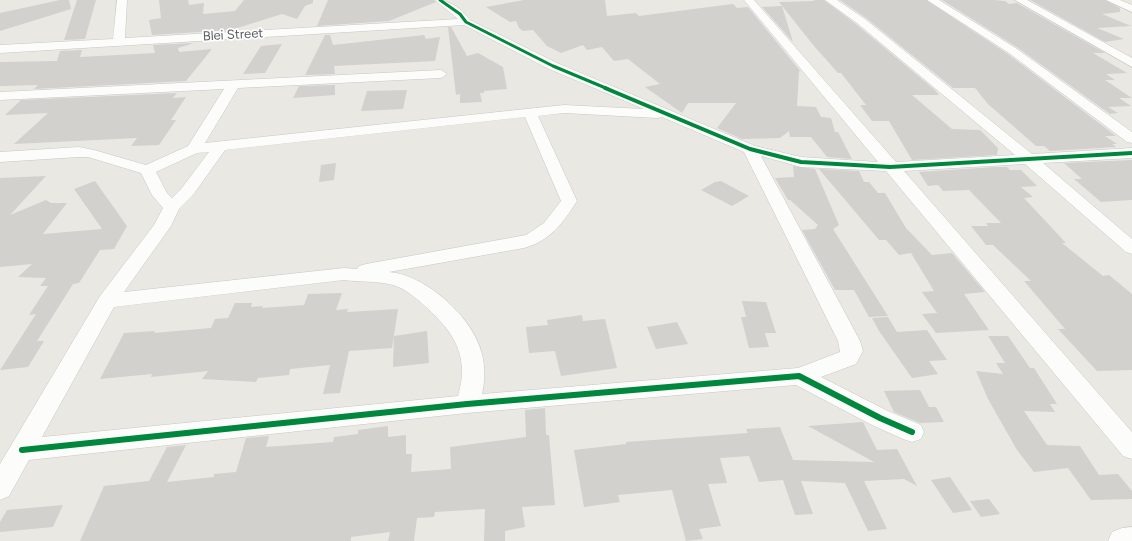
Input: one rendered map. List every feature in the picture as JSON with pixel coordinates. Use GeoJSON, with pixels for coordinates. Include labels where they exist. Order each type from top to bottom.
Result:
{"type":"FeatureCollection","features":[{"type":"Feature","properties":{"kind":"street"},"geometry":{"type":"LineString","coordinates":[[119,42],[122,0]]}},
{"type":"Feature","properties":{"kind":"street"},"geometry":{"type":"LineString","coordinates":[[440,0],[460,14],[466,22],[552,66],[750,149],[801,162],[890,167],[1132,153]]}},
{"type":"Feature","properties":{"kind":"street"},"geometry":{"type":"LineString","coordinates":[[749,0],[890,167],[1132,448]]}},
{"type":"Feature","properties":{"kind":"street"},"geometry":{"type":"LineString","coordinates":[[830,0],[861,21],[1029,159],[1132,248]]}},
{"type":"Feature","properties":{"kind":"street"},"geometry":{"type":"LineString","coordinates":[[932,0],[1013,51],[1132,139]]}},
{"type":"Feature","properties":{"kind":"street"},"geometry":{"type":"LineString","coordinates":[[1020,0],[1132,63]]}},
{"type":"Feature","properties":{"kind":"street"},"geometry":{"type":"LineString","coordinates":[[1111,0],[1132,9]]}},
{"type":"Feature","properties":{"kind":"street","name":"Blei Street"},"geometry":{"type":"LineString","coordinates":[[0,49],[466,22]]}},
{"type":"Feature","properties":{"kind":"street"},"geometry":{"type":"LineString","coordinates":[[0,96],[441,74]]}},
{"type":"Feature","properties":{"kind":"street"},"geometry":{"type":"LineString","coordinates":[[194,150],[233,85]]}},
{"type":"Feature","properties":{"kind":"street"},"geometry":{"type":"LineString","coordinates":[[0,157],[79,152],[89,153],[147,170],[194,150],[564,109],[671,115]]}},
{"type":"Feature","properties":{"kind":"street"},"geometry":{"type":"LineString","coordinates":[[107,301],[344,274],[524,242],[539,237],[556,222],[569,201],[530,113]]}},
{"type":"Feature","properties":{"kind":"street"},"geometry":{"type":"LineString","coordinates":[[0,488],[107,301],[162,226],[172,207],[187,192],[220,147]]}},
{"type":"Feature","properties":{"kind":"street"},"geometry":{"type":"LineString","coordinates":[[22,450],[467,404],[799,376],[848,358],[852,351],[849,341],[750,149]]}},
{"type":"Feature","properties":{"kind":"street"},"geometry":{"type":"LineString","coordinates":[[147,170],[160,195],[172,207]]}},
{"type":"Feature","properties":{"kind":"street"},"geometry":{"type":"LineString","coordinates":[[344,274],[396,279],[417,288],[449,316],[462,333],[471,353],[471,390],[467,404]]}},
{"type":"Feature","properties":{"kind":"street"},"geometry":{"type":"LineString","coordinates":[[799,376],[880,418],[912,432]]}},
{"type":"Feature","properties":{"kind":"street"},"geometry":{"type":"LineString","coordinates":[[1122,541],[1132,540]]}},
{"type":"Feature","properties":{"kind":"building"},"geometry":{"type":"Polygon","coordinates":[[[60,0],[69,0],[71,9],[0,31],[0,13],[60,0]]]}},
{"type":"Feature","properties":{"kind":"building"},"geometry":{"type":"Polygon","coordinates":[[[77,0],[96,0],[85,39],[64,40],[77,0]]]}},
{"type":"Feature","properties":{"kind":"building"},"geometry":{"type":"Polygon","coordinates":[[[159,0],[188,0],[189,5],[204,3],[203,14],[235,11],[244,0],[313,0],[313,3],[305,6],[297,19],[282,14],[231,30],[152,35],[149,20],[161,18],[159,0]]]}},
{"type":"Feature","properties":{"kind":"building"},"geometry":{"type":"Polygon","coordinates":[[[328,0],[434,0],[436,2],[389,21],[317,26],[328,0]]]}},
{"type":"Feature","properties":{"kind":"building"},"geometry":{"type":"Polygon","coordinates":[[[524,0],[605,0],[607,16],[636,13],[639,16],[733,4],[737,8],[748,7],[801,72],[799,71],[797,106],[816,107],[821,117],[831,118],[835,132],[838,132],[852,159],[827,157],[811,137],[790,137],[789,131],[780,138],[742,139],[717,128],[736,103],[688,103],[682,113],[645,87],[660,84],[628,59],[614,61],[602,47],[587,50],[583,45],[561,53],[547,46],[533,30],[523,31],[519,28],[516,21],[510,22],[486,7],[524,0]]]}},
{"type":"Feature","properties":{"kind":"building"},"geometry":{"type":"Polygon","coordinates":[[[813,0],[824,0],[856,24],[935,90],[939,95],[912,95],[952,129],[980,130],[998,148],[997,155],[912,160],[889,121],[872,121],[860,105],[866,105],[841,73],[838,73],[814,46],[779,2],[815,1],[813,0]]]}},
{"type":"Feature","properties":{"kind":"building"},"geometry":{"type":"Polygon","coordinates":[[[840,0],[926,0],[1008,54],[1116,136],[1105,136],[1117,144],[1112,144],[1116,147],[1050,151],[1044,146],[1036,146],[988,104],[975,88],[953,88],[866,18],[840,0]]]}},
{"type":"Feature","properties":{"kind":"building"},"geometry":{"type":"Polygon","coordinates":[[[942,0],[994,0],[1005,1],[1009,4],[1017,3],[1105,53],[1093,53],[1127,73],[1106,74],[1115,80],[1105,80],[1132,98],[1119,98],[1131,106],[1108,107],[1118,113],[1110,114],[1018,48],[942,0]]]}},
{"type":"Feature","properties":{"kind":"building"},"geometry":{"type":"Polygon","coordinates":[[[1030,0],[1105,0],[1120,8],[1120,12],[1102,14],[1131,26],[1097,28],[1124,39],[1105,42],[1030,0]]]}},
{"type":"Feature","properties":{"kind":"building"},"geometry":{"type":"Polygon","coordinates":[[[782,6],[793,42],[762,7],[782,6]]]}},
{"type":"Feature","properties":{"kind":"building"},"geometry":{"type":"Polygon","coordinates":[[[448,27],[451,27],[467,56],[478,53],[503,67],[507,89],[484,91],[484,93],[480,93],[482,102],[460,103],[460,94],[456,95],[448,27]]]}},
{"type":"Feature","properties":{"kind":"building"},"geometry":{"type":"Polygon","coordinates":[[[325,35],[330,35],[333,45],[424,35],[426,39],[440,37],[435,61],[334,66],[335,74],[305,75],[325,35]]]}},
{"type":"Feature","properties":{"kind":"building"},"geometry":{"type":"Polygon","coordinates":[[[194,43],[178,48],[179,52],[212,49],[186,81],[34,89],[38,85],[0,86],[0,62],[57,61],[60,51],[82,50],[80,57],[155,53],[153,45],[194,43]]]}},
{"type":"Feature","properties":{"kind":"building"},"geometry":{"type":"Polygon","coordinates":[[[282,44],[265,73],[243,74],[261,46],[282,44]]]}},
{"type":"Feature","properties":{"kind":"building"},"geometry":{"type":"Polygon","coordinates":[[[335,85],[335,95],[293,98],[299,86],[335,85]]]}},
{"type":"Feature","properties":{"kind":"building"},"geometry":{"type":"Polygon","coordinates":[[[407,90],[403,109],[361,111],[367,91],[407,90]]]}},
{"type":"Feature","properties":{"kind":"building"},"geometry":{"type":"Polygon","coordinates":[[[177,93],[173,98],[186,97],[171,120],[176,120],[159,145],[131,146],[137,138],[14,144],[48,113],[5,115],[21,100],[177,93]]]}},
{"type":"Feature","properties":{"kind":"building"},"geometry":{"type":"Polygon","coordinates":[[[1132,160],[1132,200],[1101,202],[1074,179],[1082,179],[1064,163],[1132,160]]]}},
{"type":"Feature","properties":{"kind":"building"},"geometry":{"type":"Polygon","coordinates":[[[336,163],[334,180],[319,182],[321,165],[336,163]]]}},
{"type":"Feature","properties":{"kind":"building"},"geometry":{"type":"Polygon","coordinates":[[[793,166],[815,169],[839,225],[833,229],[888,316],[869,317],[854,290],[835,290],[802,230],[815,229],[818,225],[790,200],[788,200],[775,178],[794,177],[793,166]]]}},
{"type":"Feature","properties":{"kind":"building"},"geometry":{"type":"Polygon","coordinates":[[[1007,167],[1010,170],[1021,170],[1037,186],[1021,187],[1033,197],[1024,198],[1066,243],[1062,243],[1103,276],[1109,275],[1132,294],[1132,370],[1097,371],[1058,329],[1065,329],[1024,281],[1031,281],[993,245],[986,245],[971,226],[988,226],[986,223],[1001,223],[969,190],[943,191],[938,185],[928,186],[919,172],[1007,167]]]}},
{"type":"Feature","properties":{"kind":"building"},"geometry":{"type":"Polygon","coordinates":[[[819,169],[859,171],[864,182],[869,182],[878,193],[885,193],[906,228],[932,255],[952,253],[985,292],[964,294],[989,330],[936,333],[922,314],[937,313],[922,292],[934,291],[911,253],[899,255],[886,240],[879,240],[819,169]]]}},
{"type":"Feature","properties":{"kind":"building"},"geometry":{"type":"Polygon","coordinates":[[[46,176],[10,215],[46,200],[51,203],[67,203],[43,234],[102,229],[74,189],[95,181],[127,226],[114,249],[100,250],[79,283],[73,284],[37,341],[44,341],[28,367],[0,370],[36,314],[29,315],[48,286],[40,286],[46,278],[18,277],[32,264],[0,267],[0,178],[46,176]]]}},
{"type":"Feature","properties":{"kind":"building"},"geometry":{"type":"Polygon","coordinates":[[[721,181],[749,196],[732,206],[701,190],[715,182],[721,181]]]}},
{"type":"Feature","properties":{"kind":"building"},"geometry":{"type":"Polygon","coordinates":[[[342,293],[336,310],[348,309],[347,312],[398,309],[392,348],[349,351],[340,393],[323,394],[330,365],[290,369],[289,375],[258,378],[256,382],[202,379],[208,371],[151,377],[152,374],[100,379],[124,333],[155,331],[154,333],[211,328],[215,319],[228,318],[235,303],[252,303],[251,307],[263,306],[262,308],[304,305],[308,294],[342,293]]]}},
{"type":"Feature","properties":{"kind":"building"},"geometry":{"type":"Polygon","coordinates":[[[742,301],[766,302],[776,333],[765,333],[769,347],[749,348],[741,317],[746,317],[742,301]]]}},
{"type":"Feature","properties":{"kind":"building"},"geometry":{"type":"Polygon","coordinates":[[[582,315],[583,321],[605,319],[617,368],[561,376],[555,351],[529,353],[526,327],[548,325],[547,320],[582,315]]]}},
{"type":"Feature","properties":{"kind":"building"},"geometry":{"type":"Polygon","coordinates":[[[888,317],[897,332],[927,330],[947,360],[929,361],[938,374],[912,378],[879,331],[872,318],[888,317]]]}},
{"type":"Feature","properties":{"kind":"building"},"geometry":{"type":"Polygon","coordinates":[[[677,322],[688,344],[656,349],[647,327],[677,322]]]}},
{"type":"Feature","properties":{"kind":"building"},"geometry":{"type":"Polygon","coordinates":[[[427,331],[429,363],[393,367],[394,336],[427,331]]]}},
{"type":"Feature","properties":{"kind":"building"},"geometry":{"type":"Polygon","coordinates":[[[988,336],[1008,336],[1030,368],[1034,368],[1057,404],[1050,404],[1055,412],[1024,411],[1047,445],[1080,446],[1099,475],[1118,474],[1132,491],[1132,499],[1091,500],[1068,468],[1034,472],[1017,450],[988,399],[976,371],[1003,374],[996,363],[1005,363],[988,336]]]}},
{"type":"Feature","properties":{"kind":"building"},"geometry":{"type":"Polygon","coordinates":[[[920,390],[929,407],[936,407],[944,422],[920,423],[894,412],[884,391],[920,390]]]}},
{"type":"Feature","properties":{"kind":"building"},"geometry":{"type":"Polygon","coordinates":[[[545,408],[546,435],[549,435],[555,505],[522,507],[525,527],[505,531],[505,541],[484,541],[485,509],[435,512],[434,517],[417,518],[414,541],[388,541],[390,532],[351,537],[351,541],[80,541],[104,486],[149,481],[167,447],[186,445],[167,482],[214,477],[214,474],[236,472],[246,438],[269,436],[266,447],[333,442],[334,437],[358,434],[358,430],[388,426],[388,437],[406,435],[406,454],[412,454],[411,472],[451,469],[450,447],[526,437],[525,410],[545,408]]]}},
{"type":"Feature","properties":{"kind":"building"},"geometry":{"type":"Polygon","coordinates":[[[863,422],[877,450],[897,449],[917,486],[904,479],[864,481],[887,529],[868,531],[845,483],[801,481],[813,514],[795,515],[783,480],[759,482],[749,456],[720,458],[727,483],[708,484],[721,526],[699,529],[703,539],[686,541],[672,490],[618,495],[620,502],[584,507],[574,450],[626,444],[626,442],[748,433],[746,429],[780,427],[793,460],[874,462],[808,426],[863,422]]]}},
{"type":"Feature","properties":{"kind":"building"},"geometry":{"type":"Polygon","coordinates":[[[950,477],[972,510],[953,513],[931,480],[950,477]]]}},
{"type":"Feature","properties":{"kind":"building"},"geometry":{"type":"Polygon","coordinates":[[[989,499],[1000,514],[981,517],[970,501],[989,499]]]}},
{"type":"Feature","properties":{"kind":"building"},"geometry":{"type":"Polygon","coordinates":[[[63,505],[53,527],[0,532],[0,522],[7,510],[63,505]]]}},
{"type":"Feature","properties":{"kind":"cycle path"},"geometry":{"type":"LineString","coordinates":[[440,0],[460,14],[466,22],[553,66],[750,149],[801,162],[890,167],[1132,153]]}},
{"type":"Feature","properties":{"kind":"cycle path"},"geometry":{"type":"LineString","coordinates":[[22,450],[467,404],[799,376],[880,418],[912,432]]}}]}
